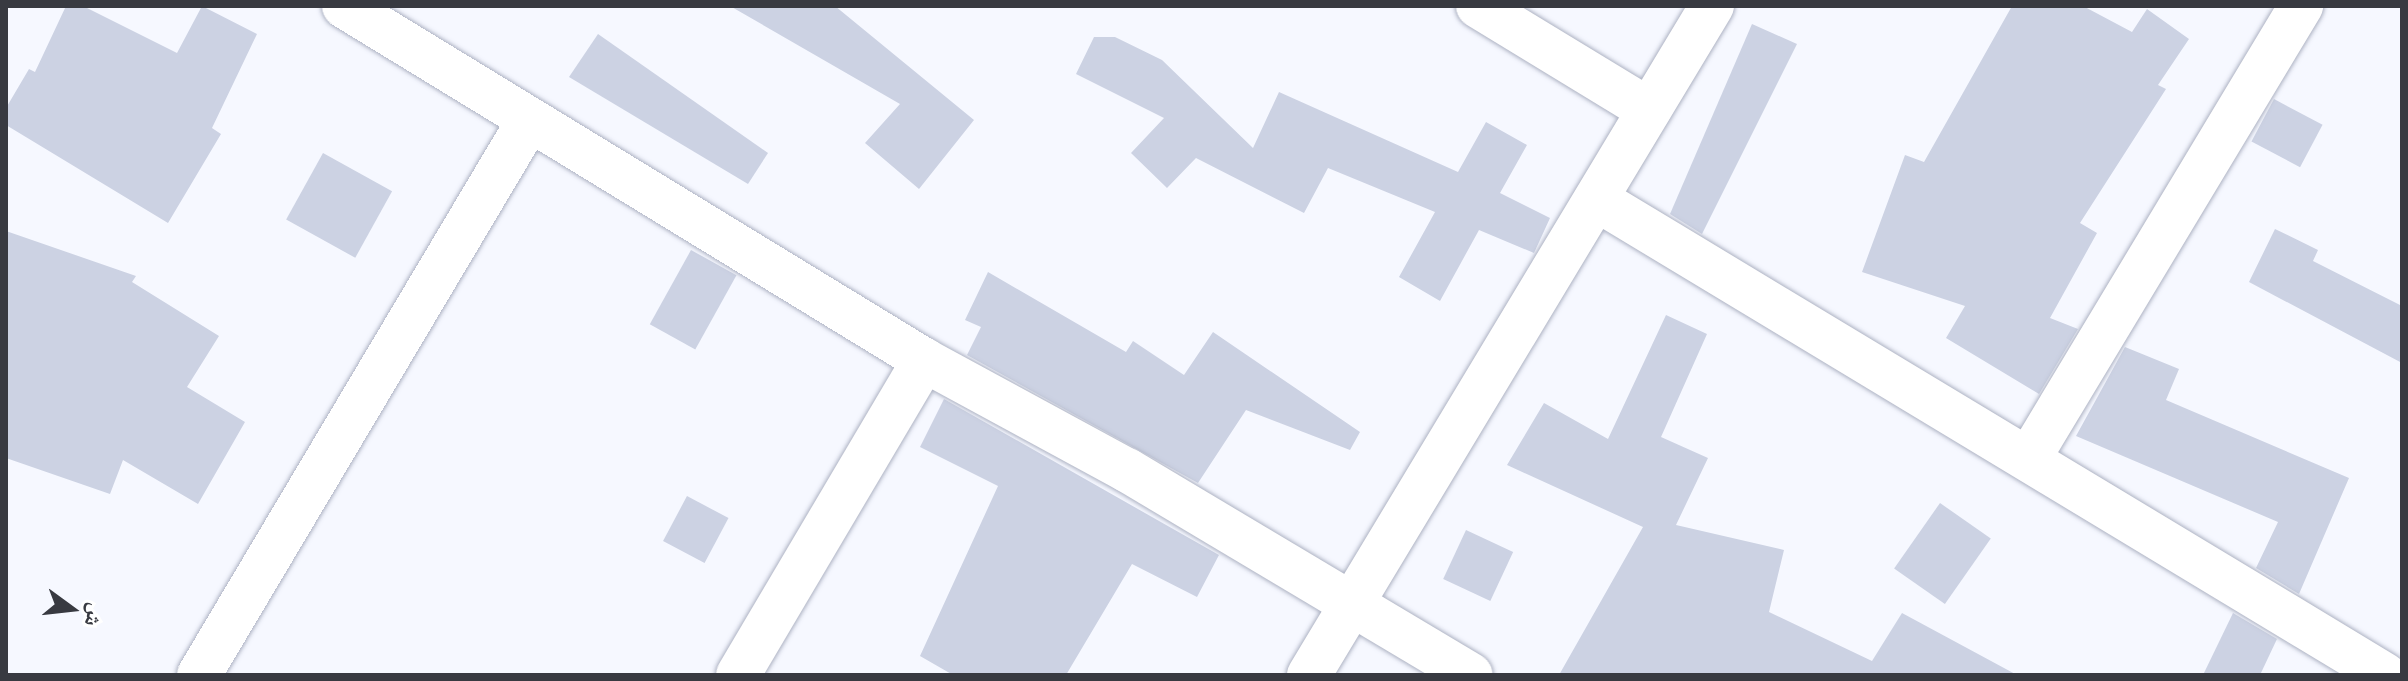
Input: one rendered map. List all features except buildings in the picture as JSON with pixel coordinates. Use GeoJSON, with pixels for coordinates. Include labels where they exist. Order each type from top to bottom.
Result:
{"type":"FeatureCollection","features":[{"type":"Feature","properties":{"kind":"street"},"geometry":{"type":"LineString","coordinates":[[344,6],[528,122],[924,360],[1127,470],[1471,675]]}},
{"type":"Feature","properties":{"kind":"street"},"geometry":{"type":"LineString","coordinates":[[1478,6],[1649,110]]}},
{"type":"Feature","properties":{"kind":"street"},"geometry":{"type":"LineString","coordinates":[[1309,675],[1712,6]]}},
{"type":"Feature","properties":{"kind":"street"},"geometry":{"type":"LineString","coordinates":[[2029,458],[2301,6]]}},
{"type":"Feature","properties":{"kind":"street"},"geometry":{"type":"LineString","coordinates":[[199,675],[528,122]]}},
{"type":"Feature","properties":{"kind":"street"},"geometry":{"type":"LineString","coordinates":[[1596,199],[2385,675]]}},
{"type":"Feature","properties":{"kind":"street"},"geometry":{"type":"LineString","coordinates":[[738,675],[924,360]]}}]}
